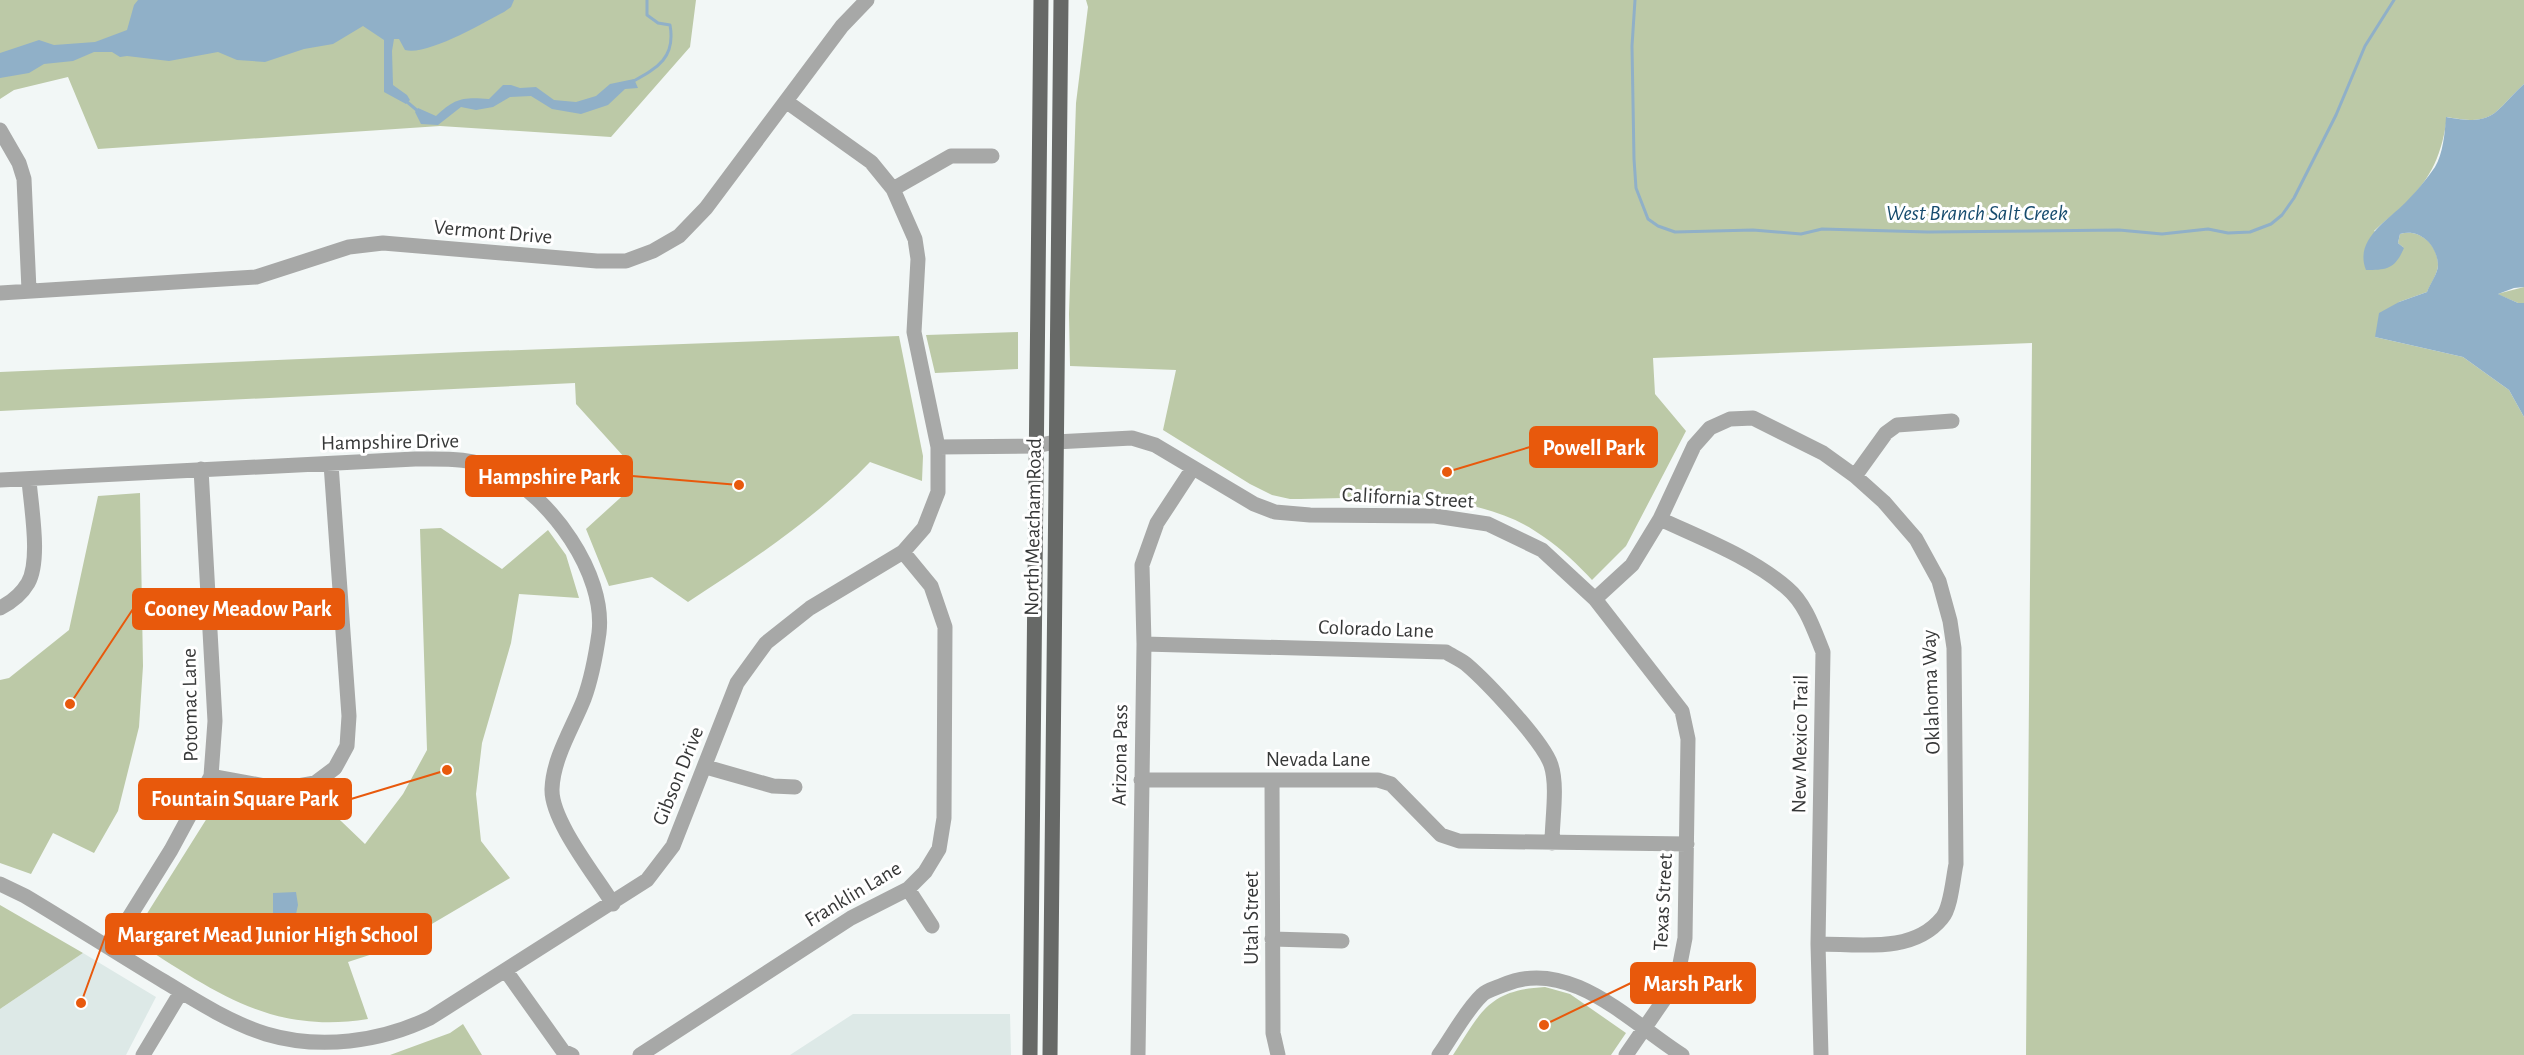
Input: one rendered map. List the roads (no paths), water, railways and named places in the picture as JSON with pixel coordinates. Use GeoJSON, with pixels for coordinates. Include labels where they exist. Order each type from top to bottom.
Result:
{"type":"FeatureCollection","features":[{"type":"Feature","properties":{"kind":"main road","name":"North Meacham Road"},"geometry":{"type":"LineString","coordinates":[[1030,1055],[1041,0]]}},
{"type":"Feature","properties":{"kind":"main road","name":"North Meacham Road"},"geometry":{"type":"LineString","coordinates":[[1050,1055],[1055,442],[1062,0]]}},
{"type":"Feature","properties":{"kind":"street","name":"Vermont Drive"},"geometry":{"type":"LineString","coordinates":[[0,292],[255,277],[349,247],[383,243],[597,261],[626,261],[653,251],[679,236],[706,208],[842,26],[867,0]]}},
{"type":"Feature","properties":{"kind":"street","name":"Gibson Drive"},"geometry":{"type":"LineString","coordinates":[[0,884],[25,896],[180,992],[263,1033],[299,1041],[327,1043],[359,1040],[407,1029],[430,1018],[613,904],[647,880],[673,846],[706,767],[737,683],[766,643],[810,608],[903,552],[924,528],[938,492],[938,447],[914,332],[918,259],[915,240],[893,189],[871,162],[787,102]]}},
{"type":"Feature","properties":{"kind":"street"},"geometry":{"type":"LineString","coordinates":[[0,130],[19,163],[24,179],[29,290]]}},
{"type":"Feature","properties":{"kind":"street"},"geometry":{"type":"LineString","coordinates":[[893,189],[951,156],[992,156]]}},
{"type":"Feature","properties":{"kind":"street","name":"Oklahoma Way"},"geometry":{"type":"LineString","coordinates":[[1660,519],[1694,446],[1710,428],[1730,419],[1753,418],[1823,453],[1856,476],[1884,502],[1916,539],[1939,581],[1950,621],[1954,648],[1956,864],[1944,917],[1925,933],[1907,943],[1818,944]]}},
{"type":"Feature","properties":{"kind":"street"},"geometry":{"type":"LineString","coordinates":[[1856,476],[1886,434],[1897,425],[1952,421]]}},
{"type":"Feature","properties":{"kind":"street","name":"California Street"},"geometry":{"type":"LineString","coordinates":[[938,447],[1036,446],[1055,442],[1132,438],[1155,445],[1254,504],[1275,512],[1310,515],[1435,516],[1488,524],[1542,550],[1595,599],[1682,711],[1688,739],[1687,844]]}},
{"type":"Feature","properties":{"kind":"street","name":"Hampshire Drive"},"geometry":{"type":"LineString","coordinates":[[0,480],[201,469],[462,459],[499,470],[539,498],[579,549],[596,591],[599,631],[585,696],[557,762],[552,790],[559,819],[613,904]]}},
{"type":"Feature","properties":{"kind":"street"},"geometry":{"type":"LineString","coordinates":[[211,776],[281,789],[315,783],[336,768],[347,746],[349,716],[331,464]]}},
{"type":"Feature","properties":{"kind":"street","name":"Arizona Pass"},"geometry":{"type":"LineString","coordinates":[[1138,1055],[1144,644],[1142,565],[1157,523],[1193,468]]}},
{"type":"Feature","properties":{"kind":"street","name":"Potomac Lane"},"geometry":{"type":"LineString","coordinates":[[110,948],[171,850],[211,776],[214,722],[201,469]]}},
{"type":"Feature","properties":{"kind":"street"},"geometry":{"type":"LineString","coordinates":[[0,608],[15,600],[28,582],[34,560],[29,480]]}},
{"type":"Feature","properties":{"kind":"street"},"geometry":{"type":"LineString","coordinates":[[1595,599],[1632,565],[1660,519]]}},
{"type":"Feature","properties":{"kind":"street","name":"New Mexico Trail"},"geometry":{"type":"LineString","coordinates":[[1660,519],[1743,559],[1788,589],[1810,619],[1823,652],[1818,944],[1821,1055]]}},
{"type":"Feature","properties":{"kind":"street","name":"Franklin Lane"},"geometry":{"type":"LineString","coordinates":[[640,1055],[851,918],[908,889],[925,872],[939,849],[944,818],[945,627],[932,586],[903,552]]}},
{"type":"Feature","properties":{"kind":"street","name":"Colorado Lane"},"geometry":{"type":"LineString","coordinates":[[1144,644],[1446,652],[1464,662],[1508,707],[1541,747],[1551,765],[1554,782],[1552,843]]}},
{"type":"Feature","properties":{"kind":"street"},"geometry":{"type":"LineString","coordinates":[[706,767],[773,786],[795,787]]}},
{"type":"Feature","properties":{"kind":"street","name":"Nevada Lane"},"geometry":{"type":"LineString","coordinates":[[1141,780],[1378,780],[1391,784],[1441,835],[1459,841],[1687,844]]}},
{"type":"Feature","properties":{"kind":"street","name":"Utah Street"},"geometry":{"type":"LineString","coordinates":[[1272,780],[1273,1033],[1278,1055]]}},
{"type":"Feature","properties":{"kind":"street","name":"Texas Street"},"geometry":{"type":"LineString","coordinates":[[1626,1055],[1670,991],[1679,969],[1685,938],[1687,844]]}},
{"type":"Feature","properties":{"kind":"street"},"geometry":{"type":"LineString","coordinates":[[908,889],[932,926]]}},
{"type":"Feature","properties":{"kind":"street"},"geometry":{"type":"LineString","coordinates":[[1272,939],[1342,941]]}},
{"type":"Feature","properties":{"kind":"street"},"geometry":{"type":"LineString","coordinates":[[506,971],[563,1051],[572,1055]]}},
{"type":"Feature","properties":{"kind":"street"},"geometry":{"type":"LineString","coordinates":[[1439,1055],[1483,994],[1514,980],[1544,978],[1570,983],[1595,994],[1682,1055]]}},
{"type":"Feature","properties":{"kind":"street"},"geometry":{"type":"LineString","coordinates":[[143,1055],[180,992]]}},
{"type":"Feature","properties":{"kind":"water"},"geometry":{"type":"Polygon","coordinates":[[[138,0],[514,0],[511,7],[504,12],[440,44],[415,51],[405,50],[399,39],[394,39],[393,85],[407,95],[410,100],[406,104],[384,92],[384,40],[363,26],[333,44],[304,49],[265,62],[237,60],[218,52],[169,61],[120,57],[112,52],[94,52],[73,61],[44,64],[29,73],[0,78],[0,53],[39,40],[54,45],[95,42],[127,30],[134,5],[138,0]]]}},
{"type":"Feature","properties":{"kind":"water"},"geometry":{"type":"Polygon","coordinates":[[[634,79],[638,88],[625,89],[608,105],[581,114],[552,109],[531,96],[510,97],[493,107],[476,110],[461,107],[438,125],[421,124],[415,112],[418,108],[436,116],[449,105],[460,100],[489,99],[503,85],[520,88],[536,87],[554,100],[576,102],[596,96],[610,84],[634,79]]]}},
{"type":"Feature","properties":{"kind":"water"},"geometry":{"type":"Polygon","coordinates":[[[2524,84],[2524,287],[2498,294],[2518,303],[2524,303],[2524,417],[2509,390],[2463,357],[2375,337],[2379,313],[2399,302],[2427,292],[2438,265],[2434,251],[2426,240],[2414,234],[2400,234],[2398,243],[2404,248],[2394,264],[2385,269],[2366,270],[2363,259],[2364,249],[2374,232],[2409,199],[2438,162],[2446,117],[2474,120],[2484,118],[2498,110],[2524,84]]]}},
{"type":"Feature","properties":{"kind":"water"},"geometry":{"type":"Polygon","coordinates":[[[296,892],[298,905],[296,914],[273,914],[273,893],[296,892]]]}},
{"type":"Feature","properties":{"kind":"waterway","name":"West Branch Salt Creek"},"geometry":{"type":"LineString","coordinates":[[632,82],[657,67],[663,61],[670,46],[670,25],[658,23],[647,15],[647,0]]}},
{"type":"Feature","properties":{"kind":"waterway","name":"West Branch Salt Creek"},"geometry":{"type":"LineString","coordinates":[[1635,0],[1632,46],[1634,159],[1636,188],[1648,219],[1658,226],[1675,232],[1753,230],[1801,234],[1822,229],[1928,232],[2119,230],[2162,234],[2208,229],[2228,233],[2250,232],[2271,224],[2282,215],[2294,198],[2336,115],[2365,46],[2394,0]]}},
{"type":"Feature","properties":{"kind":"waterway","name":"West Branch Salt Creek"},"geometry":{"type":"LineString","coordinates":[[406,101],[419,112]]}},
{"type":"Feature","properties":{"kind":"place","name":"Powell Park"},"geometry":{"type":"Point","coordinates":[1447,472]}},
{"type":"Feature","properties":{"kind":"place","name":"Hampshire Park"},"geometry":{"type":"Point","coordinates":[739,485]}},
{"type":"Feature","properties":{"kind":"place","name":"Cooney Meadow Park"},"geometry":{"type":"Point","coordinates":[70,704]}},
{"type":"Feature","properties":{"kind":"place","name":"Fountain Square Park"},"geometry":{"type":"Point","coordinates":[447,770]}},
{"type":"Feature","properties":{"kind":"place","name":"Margaret Mead Junior High School"},"geometry":{"type":"Point","coordinates":[81,1003]}},
{"type":"Feature","properties":{"kind":"place","name":"Marsh Park"},"geometry":{"type":"Point","coordinates":[1544,1025]}}]}
